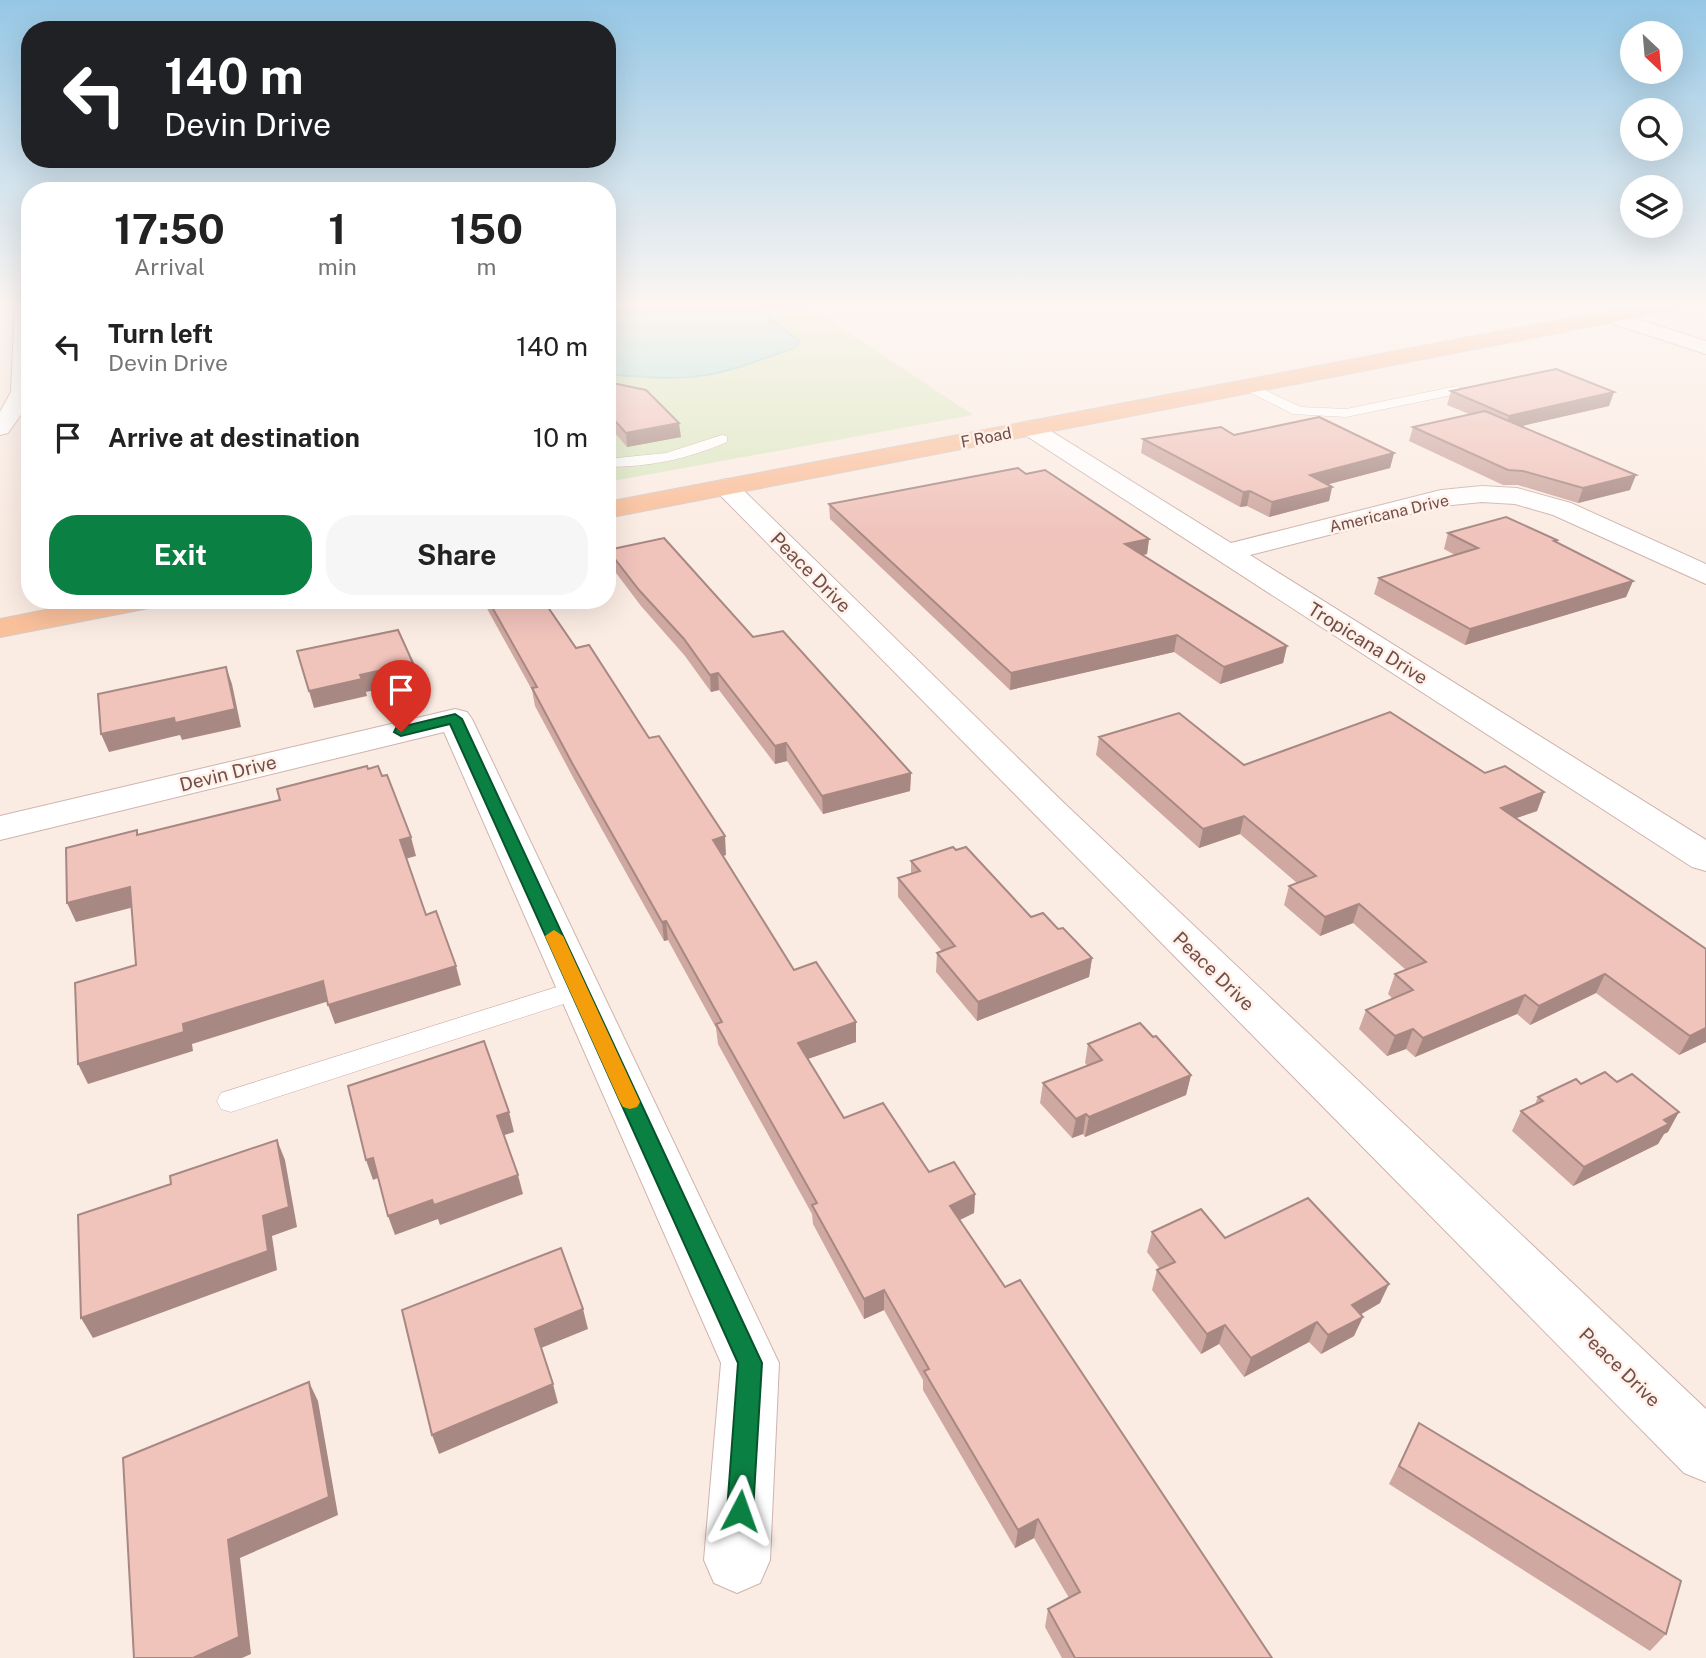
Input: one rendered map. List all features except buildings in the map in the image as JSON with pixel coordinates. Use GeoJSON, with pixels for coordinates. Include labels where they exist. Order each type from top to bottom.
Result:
{"type":"FeatureCollection","features":[{"type":"Feature","properties":{"kind":"main road","name":"F Road"},"geometry":{"type":"LineString","coordinates":[[616,508],[1284,380]]}},
{"type":"Feature","properties":{"kind":"main road"},"geometry":{"type":"LineString","coordinates":[[0,628],[98,609]]}},
{"type":"Feature","properties":{"kind":"street"},"geometry":{"type":"LineString","coordinates":[[0,428],[9,405]]}},
{"type":"Feature","properties":{"kind":"street","name":"Tropicana Drive"},"geometry":{"type":"LineString","coordinates":[[1030,428],[1706,858]]}},
{"type":"Feature","properties":{"kind":"street","name":"Peace Drive"},"geometry":{"type":"LineString","coordinates":[[726,487],[1051,811],[1706,1451]]}},
{"type":"Feature","properties":{"kind":"street","name":"Americana Drive"},"geometry":{"type":"LineString","coordinates":[[1226,554],[1441,498],[1482,494],[1517,496],[1562,509],[1706,575]]}},
{"type":"Feature","properties":{"kind":"street","name":"Devin Drive"},"geometry":{"type":"LineString","coordinates":[[0,828],[455,719],[579,989]]}},
{"type":"Feature","properties":{"kind":"street"},"geometry":{"type":"LineString","coordinates":[[579,989],[750,1363],[737,1560]]}},
{"type":"Feature","properties":{"kind":"lane"},"geometry":{"type":"LineString","coordinates":[[1250,387],[1298,411],[1346,413],[1457,390]]}},
{"type":"Feature","properties":{"kind":"lane"},"geometry":{"type":"LineString","coordinates":[[616,463],[683,455],[722,439]]}},
{"type":"Feature","properties":{"kind":"lane"},"geometry":{"type":"LineString","coordinates":[[231,1101],[579,989]]}},
{"type":"Feature","properties":{"kind":"green space"},"geometry":{"type":"Polygon","coordinates":[[[616,380],[921,380],[973,415],[616,480],[616,380]]]}},
{"type":"Feature","properties":{"kind":"slow traffic"},"geometry":{"type":"LineString","coordinates":[[554,936],[630,1102]]}},
{"type":"Feature","properties":{"kind":"route"},"geometry":{"type":"LineString","coordinates":[[401,732],[455,719],[750,1363],[740,1511]]}}]}
